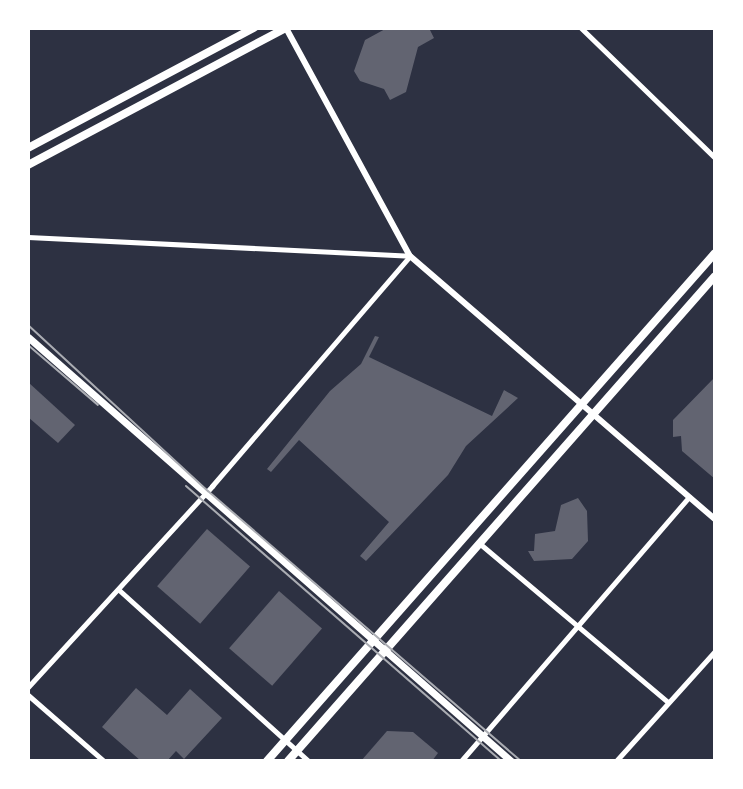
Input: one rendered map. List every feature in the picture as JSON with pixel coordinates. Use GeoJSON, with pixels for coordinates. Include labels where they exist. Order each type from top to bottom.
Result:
{"type":"FeatureCollection","features":[{"type":"Feature","properties":{"kind":"main road"},"geometry":{"type":"LineString","coordinates":[[28,148],[254,28]]}},
{"type":"Feature","properties":{"kind":"main road"},"geometry":{"type":"LineString","coordinates":[[28,165],[286,28]]}},
{"type":"Feature","properties":{"kind":"main road"},"geometry":{"type":"LineString","coordinates":[[267,761],[715,253]]}},
{"type":"Feature","properties":{"kind":"main road"},"geometry":{"type":"LineString","coordinates":[[288,761],[715,276]]}},
{"type":"Feature","properties":{"kind":"main road"},"geometry":{"type":"LineString","coordinates":[[28,337],[204,495],[511,761]]}},
{"type":"Feature","properties":{"kind":"street"},"geometry":{"type":"LineString","coordinates":[[286,28],[410,256],[595,411],[715,519]]}},
{"type":"Feature","properties":{"kind":"street"},"geometry":{"type":"LineString","coordinates":[[581,28],[715,158]]}},
{"type":"Feature","properties":{"kind":"street"},"geometry":{"type":"LineString","coordinates":[[28,237],[410,256]]}},
{"type":"Feature","properties":{"kind":"street"},"geometry":{"type":"LineString","coordinates":[[28,687],[204,495],[410,256]]}},
{"type":"Feature","properties":{"kind":"street"},"geometry":{"type":"LineString","coordinates":[[461,761],[689,497]]}},
{"type":"Feature","properties":{"kind":"street"},"geometry":{"type":"LineString","coordinates":[[478,543],[668,702]]}},
{"type":"Feature","properties":{"kind":"street"},"geometry":{"type":"LineString","coordinates":[[119,590],[308,761]]}},
{"type":"Feature","properties":{"kind":"street"},"geometry":{"type":"LineString","coordinates":[[616,761],[715,651]]}},
{"type":"Feature","properties":{"kind":"street"},"geometry":{"type":"LineString","coordinates":[[28,695],[104,761]]}},
{"type":"Feature","properties":{"kind":"building"},"geometry":{"type":"Polygon","coordinates":[[[387,28],[429,28],[434,38],[418,47],[406,92],[390,100],[384,89],[360,81],[354,71],[365,40],[387,28]]]}},
{"type":"Feature","properties":{"kind":"building"},"geometry":{"type":"Polygon","coordinates":[[[375,336],[379,337],[369,357],[492,416],[504,390],[518,398],[466,446],[448,475],[366,561],[360,556],[389,522],[299,440],[271,472],[267,469],[330,391],[361,364],[375,336]]]}},
{"type":"Feature","properties":{"kind":"building"},"geometry":{"type":"Polygon","coordinates":[[[715,377],[715,479],[682,451],[681,436],[673,437],[673,420],[715,377]]]}},
{"type":"Feature","properties":{"kind":"building"},"geometry":{"type":"Polygon","coordinates":[[[28,382],[75,425],[58,443],[28,417],[28,382]]]}},
{"type":"Feature","properties":{"kind":"building"},"geometry":{"type":"Polygon","coordinates":[[[578,498],[587,511],[588,541],[572,559],[534,561],[528,551],[534,551],[535,534],[555,531],[561,505],[578,498]]]}},
{"type":"Feature","properties":{"kind":"building"},"geometry":{"type":"Polygon","coordinates":[[[207,529],[250,566],[200,624],[157,586],[207,529]]]}},
{"type":"Feature","properties":{"kind":"building"},"geometry":{"type":"Polygon","coordinates":[[[279,591],[322,628],[272,686],[229,648],[279,591]]]}},
{"type":"Feature","properties":{"kind":"building"},"geometry":{"type":"Polygon","coordinates":[[[136,688],[167,715],[190,689],[222,718],[184,759],[176,751],[167,761],[141,761],[102,727],[136,688]]]}},
{"type":"Feature","properties":{"kind":"building"},"geometry":{"type":"Polygon","coordinates":[[[387,731],[413,732],[438,753],[432,761],[361,761],[387,731]]]}},
{"type":"Feature","properties":{"kind":"tram line"},"geometry":{"type":"LineString","coordinates":[[28,325],[208,491],[521,761]]}},
{"type":"Feature","properties":{"kind":"tram line"},"geometry":{"type":"LineString","coordinates":[[28,345],[98,405]]}},
{"type":"Feature","properties":{"kind":"tram line"},"geometry":{"type":"LineString","coordinates":[[186,486],[501,761]]}}]}
